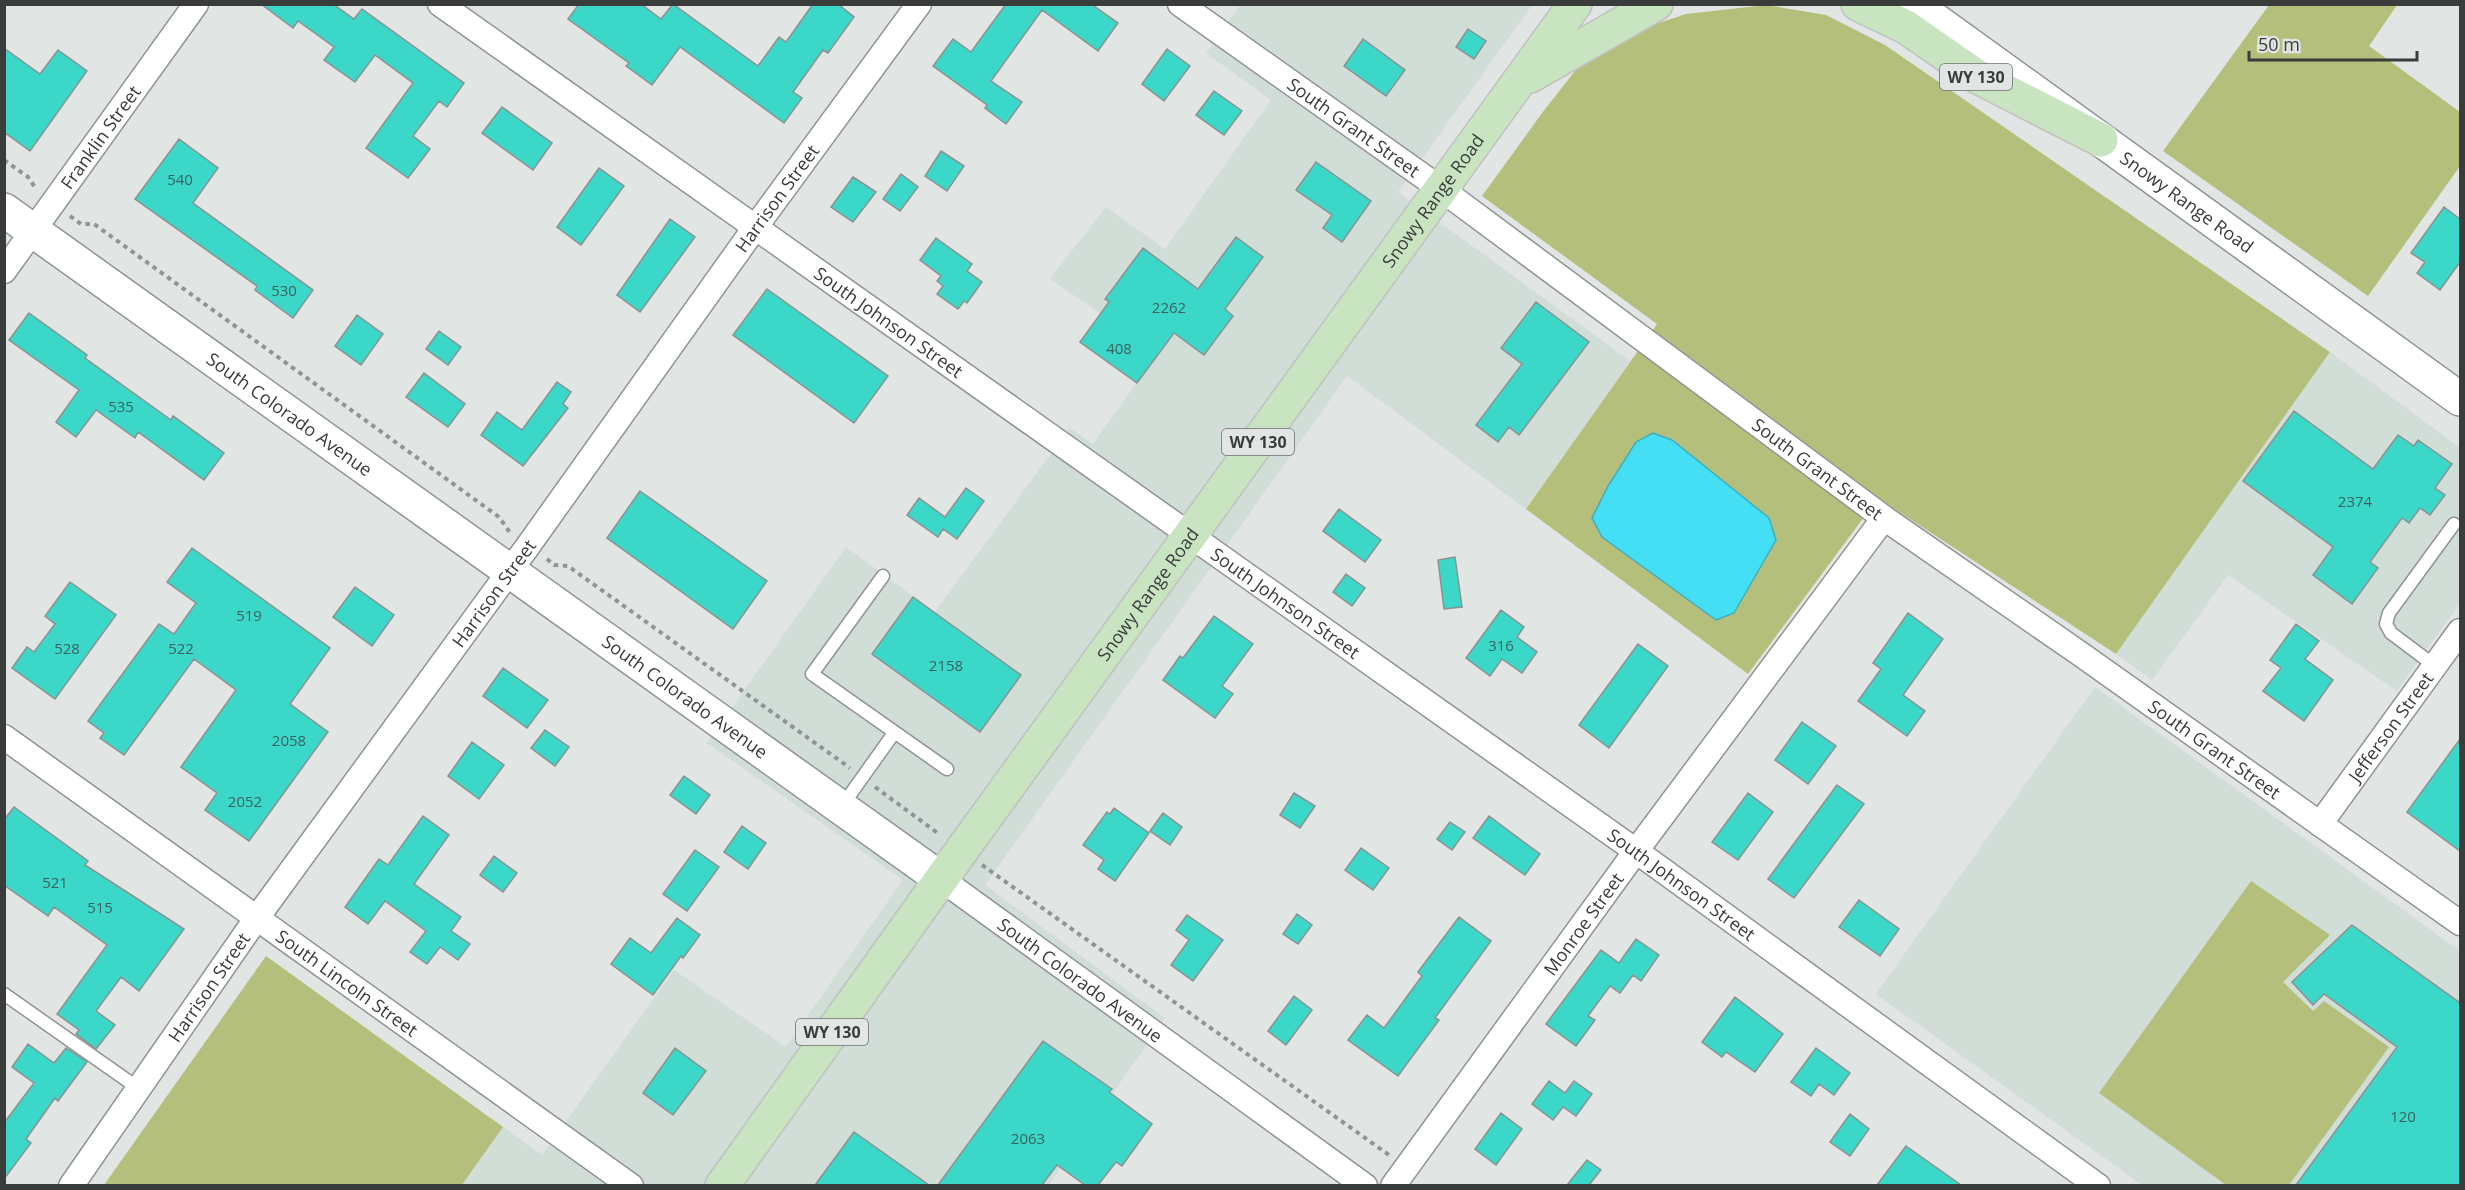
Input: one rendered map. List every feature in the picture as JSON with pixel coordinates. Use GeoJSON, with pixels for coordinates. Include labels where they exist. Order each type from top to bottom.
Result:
{"type":"FeatureCollection","features":[{"type":"Feature","properties":{"kind":"main road","name":"Snowy Range Road"},"geometry":{"type":"LineString","coordinates":[[722,1185],[1575,4]]}},
{"type":"Feature","properties":{"kind":"main road","name":"WY 130"},"geometry":{"type":"LineString","coordinates":[[1518,83],[1656,4]]}},
{"type":"Feature","properties":{"kind":"main road","name":"WY 130"},"geometry":{"type":"LineString","coordinates":[[1858,4],[1906,27],[1978,77],[2101,140]]}},
{"type":"Feature","properties":{"kind":"street","name":"Franklin Street"},"geometry":{"type":"LineString","coordinates":[[4,271],[196,4]]}},
{"type":"Feature","properties":{"kind":"street","name":"South Johnson Street"},"geometry":{"type":"LineString","coordinates":[[440,4],[754,229],[1636,851],[2082,1181]]}},
{"type":"Feature","properties":{"kind":"street","name":"Harrison Street"},"geometry":{"type":"LineString","coordinates":[[71,1185],[256,919],[919,4]]}},
{"type":"Feature","properties":{"kind":"street","name":"South Grant Street"},"geometry":{"type":"LineString","coordinates":[[1180,4],[1441,189],[1884,518],[2460,923]]}},
{"type":"Feature","properties":{"kind":"street","name":"Snowy Range Road"},"geometry":{"type":"LineString","coordinates":[[1913,4],[2460,399]]}},
{"type":"Feature","properties":{"kind":"street","name":"South Colorado Avenue"},"geometry":{"type":"LineString","coordinates":[[4,210],[841,807],[1365,1185]]}},
{"type":"Feature","properties":{"kind":"street","name":"Monroe Street"},"geometry":{"type":"LineString","coordinates":[[1393,1185],[1636,851],[1884,518]]}},
{"type":"Feature","properties":{"kind":"street","name":"Jefferson Street"},"geometry":{"type":"LineString","coordinates":[[2320,824],[2460,631]]}},
{"type":"Feature","properties":{"kind":"street","name":"South Lincoln Street"},"geometry":{"type":"LineString","coordinates":[[4,737],[631,1185]]}},
{"type":"Feature","properties":{"kind":"lane"},"geometry":{"type":"LineString","coordinates":[[2435,666],[2391,633],[2386,624],[2390,613],[2454,524]]}},
{"type":"Feature","properties":{"kind":"lane"},"geometry":{"type":"LineString","coordinates":[[883,576],[812,674],[947,770]]}},
{"type":"Feature","properties":{"kind":"lane"},"geometry":{"type":"LineString","coordinates":[[841,807],[894,733]]}},
{"type":"Feature","properties":{"kind":"lane"},"geometry":{"type":"LineString","coordinates":[[4,994],[138,1089]]}},
{"type":"Feature","properties":{"kind":"path"},"geometry":{"type":"LineString","coordinates":[[4,160],[28,177],[34,188]]}},
{"type":"Feature","properties":{"kind":"path"},"geometry":{"type":"LineString","coordinates":[[81,224],[94,224],[104,231],[499,517],[508,531]]}},
{"type":"Feature","properties":{"kind":"path"},"geometry":{"type":"LineString","coordinates":[[554,565],[568,566],[935,831]]}},
{"type":"Feature","properties":{"kind":"path"},"geometry":{"type":"LineString","coordinates":[[998,876],[1391,1156]]}},
{"type":"Feature","properties":{"kind":"shaded area"},"geometry":{"type":"Polygon","coordinates":[[[1240,5],[1532,5],[1398,192],[1630,361],[1526,509],[1347,376],[985,885],[1165,1018],[1049,1185],[462,1186],[503,1127],[542,1155],[674,970],[786,1047],[903,880],[707,743],[846,547],[935,612],[1070,428],[1093,444],[1158,353],[1050,279],[1106,207],[1165,249],[1271,100],[1206,53],[1240,5]]]}},
{"type":"Feature","properties":{"kind":"shaded area"},"geometry":{"type":"Polygon","coordinates":[[[2330,352],[2460,448],[2460,603],[2397,691],[2228,575],[2152,680],[2116,654],[2330,352]]]}},
{"type":"Feature","properties":{"kind":"shaded area"},"geometry":{"type":"Polygon","coordinates":[[[2095,687],[2460,951],[2460,1185],[2142,1185],[1876,994],[2095,687]]]}},
{"type":"Feature","properties":{"kind":"green space"},"geometry":{"type":"Polygon","coordinates":[[[1766,5],[1826,15],[1885,45],[2330,352],[2116,654],[1878,498],[1748,674],[1526,509],[1657,324],[1482,196],[1586,57],[1617,37],[1686,14],[1766,5]]]}},
{"type":"Feature","properties":{"kind":"green space"},"geometry":{"type":"Polygon","coordinates":[[[2269,5],[2397,5],[2369,46],[2460,112],[2460,166],[2368,296],[2163,151],[2269,5]]]}},
{"type":"Feature","properties":{"kind":"green space"},"geometry":{"type":"Polygon","coordinates":[[[2251,881],[2330,935],[2283,982],[2313,1011],[2324,1001],[2389,1047],[2289,1185],[2226,1185],[2099,1093],[2251,881]]]}},
{"type":"Feature","properties":{"kind":"green space"},"geometry":{"type":"Polygon","coordinates":[[[266,956],[503,1127],[462,1185],[104,1185],[266,956]]]}},
{"type":"Feature","properties":{"kind":"water"},"geometry":{"type":"Polygon","coordinates":[[[1653,433],[1672,440],[1769,518],[1776,540],[1734,613],[1716,620],[1602,537],[1592,518],[1608,486],[1636,442],[1653,433]]]}},
{"type":"Feature","properties":{"kind":"building"},"geometry":{"type":"Polygon","coordinates":[[[261,4],[333,4],[354,19],[362,9],[464,83],[447,107],[439,101],[413,136],[430,149],[408,178],[366,148],[413,83],[375,55],[355,82],[324,60],[334,47],[298,21],[293,28],[261,4]]]}},
{"type":"Feature","properties":{"kind":"building"},"geometry":{"type":"Polygon","coordinates":[[[579,4],[641,4],[661,19],[673,4],[758,66],[779,37],[786,42],[813,4],[838,4],[854,17],[828,53],[823,50],[793,92],[802,98],[784,123],[680,47],[652,85],[626,66],[629,63],[568,19],[579,4]]]}},
{"type":"Feature","properties":{"kind":"building"},"geometry":{"type":"Polygon","coordinates":[[[1006,4],[1091,4],[1118,23],[1098,51],[1042,10],[991,81],[1022,102],[1006,124],[985,108],[987,105],[933,66],[953,39],[971,52],[1006,4]]]}},
{"type":"Feature","properties":{"kind":"building"},"geometry":{"type":"Polygon","coordinates":[[[1468,29],[1486,41],[1474,59],[1456,47],[1468,29]]]}},
{"type":"Feature","properties":{"kind":"building"},"geometry":{"type":"Polygon","coordinates":[[[1363,39],[1405,70],[1386,96],[1344,66],[1363,39]]]}},
{"type":"Feature","properties":{"kind":"building"},"geometry":{"type":"Polygon","coordinates":[[[4,48],[40,74],[58,50],[87,71],[30,151],[4,132],[4,48]]]}},
{"type":"Feature","properties":{"kind":"building"},"geometry":{"type":"Polygon","coordinates":[[[1167,49],[1190,66],[1164,101],[1142,84],[1167,49]]]}},
{"type":"Feature","properties":{"kind":"building"},"geometry":{"type":"Polygon","coordinates":[[[1214,91],[1242,111],[1224,135],[1196,115],[1214,91]]]}},
{"type":"Feature","properties":{"kind":"building"},"geometry":{"type":"Polygon","coordinates":[[[502,107],[552,143],[533,170],[482,133],[502,107]]]}},
{"type":"Feature","properties":{"kind":"building"},"geometry":{"type":"Polygon","coordinates":[[[179,139],[218,168],[193,203],[313,290],[293,318],[255,290],[257,286],[135,199],[179,139]]]}},
{"type":"Feature","properties":{"kind":"building"},"geometry":{"type":"Polygon","coordinates":[[[941,151],[964,166],[947,191],[925,176],[941,151]]]}},
{"type":"Feature","properties":{"kind":"building"},"geometry":{"type":"Polygon","coordinates":[[[1316,162],[1371,201],[1342,242],[1323,228],[1332,215],[1296,190],[1316,162]]]}},
{"type":"Feature","properties":{"kind":"building"},"geometry":{"type":"Polygon","coordinates":[[[599,168],[624,186],[581,245],[557,227],[599,168]]]}},
{"type":"Feature","properties":{"kind":"building"},"geometry":{"type":"Polygon","coordinates":[[[901,174],[918,187],[900,211],[883,199],[901,174]]]}},
{"type":"Feature","properties":{"kind":"building"},"geometry":{"type":"Polygon","coordinates":[[[853,177],[876,192],[853,222],[831,207],[853,177]]]}},
{"type":"Feature","properties":{"kind":"building"},"geometry":{"type":"Polygon","coordinates":[[[2444,207],[2460,219],[2460,262],[2440,290],[2417,273],[2425,262],[2411,253],[2444,207]]]}},
{"type":"Feature","properties":{"kind":"building"},"geometry":{"type":"Polygon","coordinates":[[[670,219],[695,237],[640,312],[617,295],[670,219]]]}},
{"type":"Feature","properties":{"kind":"building"},"geometry":{"type":"Polygon","coordinates":[[[1236,237],[1263,257],[1225,309],[1233,316],[1204,355],[1174,333],[1137,383],[1080,342],[1109,302],[1105,299],[1143,248],[1198,289],[1236,237]]]}},
{"type":"Feature","properties":{"kind":"building"},"geometry":{"type":"Polygon","coordinates":[[[936,238],[972,264],[967,271],[982,282],[967,303],[964,301],[958,309],[937,294],[943,286],[937,281],[941,276],[920,260],[936,238]]]}},
{"type":"Feature","properties":{"kind":"building"},"geometry":{"type":"Polygon","coordinates":[[[767,289],[888,376],[854,423],[733,335],[767,289]]]}},
{"type":"Feature","properties":{"kind":"building"},"geometry":{"type":"Polygon","coordinates":[[[1536,302],[1589,342],[1519,435],[1509,427],[1498,442],[1476,425],[1522,364],[1501,348],[1536,302]]]}},
{"type":"Feature","properties":{"kind":"building"},"geometry":{"type":"Polygon","coordinates":[[[29,313],[87,355],[85,358],[171,420],[173,416],[224,453],[204,480],[138,432],[135,438],[96,410],[76,437],[56,422],[79,390],[9,340],[29,313]]]}},
{"type":"Feature","properties":{"kind":"building"},"geometry":{"type":"Polygon","coordinates":[[[357,315],[383,334],[361,365],[335,346],[357,315]]]}},
{"type":"Feature","properties":{"kind":"building"},"geometry":{"type":"Polygon","coordinates":[[[439,331],[461,347],[448,365],[426,349],[439,331]]]}},
{"type":"Feature","properties":{"kind":"building"},"geometry":{"type":"Polygon","coordinates":[[[424,373],[465,404],[448,427],[406,397],[424,373]]]}},
{"type":"Feature","properties":{"kind":"building"},"geometry":{"type":"Polygon","coordinates":[[[557,382],[571,392],[563,404],[568,408],[523,466],[481,435],[497,412],[522,430],[557,382]]]}},
{"type":"Feature","properties":{"kind":"building"},"geometry":{"type":"Polygon","coordinates":[[[2294,411],[2373,469],[2398,435],[2414,446],[2418,440],[2452,464],[2435,488],[2445,495],[2430,515],[2420,508],[2409,523],[2402,518],[2370,562],[2378,568],[2352,604],[2313,575],[2333,547],[2243,481],[2294,411]]]}},
{"type":"Feature","properties":{"kind":"building"},"geometry":{"type":"Polygon","coordinates":[[[966,488],[984,501],[957,539],[943,529],[938,537],[907,515],[919,498],[945,517],[966,488]]]}},
{"type":"Feature","properties":{"kind":"building"},"geometry":{"type":"Polygon","coordinates":[[[640,491],[767,581],[733,629],[607,538],[640,491]]]}},
{"type":"Feature","properties":{"kind":"building"},"geometry":{"type":"Polygon","coordinates":[[[1339,509],[1381,540],[1365,562],[1323,531],[1339,509]]]}},
{"type":"Feature","properties":{"kind":"building"},"geometry":{"type":"Polygon","coordinates":[[[192,548],[330,648],[290,704],[328,732],[249,841],[205,810],[217,793],[181,767],[236,690],[194,659],[124,755],[100,738],[104,733],[88,721],[159,624],[174,634],[196,603],[167,582],[192,548]]]}},
{"type":"Feature","properties":{"kind":"building"},"geometry":{"type":"Polygon","coordinates":[[[1455,557],[1462,607],[1444,609],[1438,560],[1455,557]]]}},
{"type":"Feature","properties":{"kind":"building"},"geometry":{"type":"Polygon","coordinates":[[[1346,574],[1365,588],[1352,606],[1333,592],[1346,574]]]}},
{"type":"Feature","properties":{"kind":"building"},"geometry":{"type":"Polygon","coordinates":[[[70,582],[116,615],[55,699],[12,668],[27,647],[34,652],[55,624],[45,616],[70,582]]]}},
{"type":"Feature","properties":{"kind":"building"},"geometry":{"type":"Polygon","coordinates":[[[355,587],[394,615],[372,646],[333,617],[355,587]]]}},
{"type":"Feature","properties":{"kind":"building"},"geometry":{"type":"Polygon","coordinates":[[[913,597],[1021,675],[980,732],[872,654],[913,597]]]}},
{"type":"Feature","properties":{"kind":"building"},"geometry":{"type":"Polygon","coordinates":[[[1501,610],[1524,627],[1517,637],[1537,652],[1522,673],[1502,659],[1490,676],[1466,658],[1501,610]]]}},
{"type":"Feature","properties":{"kind":"building"},"geometry":{"type":"Polygon","coordinates":[[[1908,613],[1943,639],[1903,695],[1925,711],[1907,736],[1858,701],[1881,669],[1873,663],[1908,613]]]}},
{"type":"Feature","properties":{"kind":"building"},"geometry":{"type":"Polygon","coordinates":[[[1214,616],[1253,644],[1222,686],[1233,694],[1215,718],[1163,680],[1180,656],[1183,658],[1214,616]]]}},
{"type":"Feature","properties":{"kind":"building"},"geometry":{"type":"Polygon","coordinates":[[[2296,624],[2319,641],[2305,659],[2333,680],[2304,721],[2263,691],[2281,668],[2270,660],[2296,624]]]}},
{"type":"Feature","properties":{"kind":"building"},"geometry":{"type":"Polygon","coordinates":[[[1638,644],[1668,666],[1609,748],[1579,725],[1638,644]]]}},
{"type":"Feature","properties":{"kind":"building"},"geometry":{"type":"Polygon","coordinates":[[[503,668],[548,700],[527,728],[483,696],[503,668]]]}},
{"type":"Feature","properties":{"kind":"building"},"geometry":{"type":"Polygon","coordinates":[[[1802,722],[1836,746],[1808,784],[1775,760],[1802,722]]]}},
{"type":"Feature","properties":{"kind":"building"},"geometry":{"type":"Polygon","coordinates":[[[545,730],[569,747],[555,766],[531,748],[545,730]]]}},
{"type":"Feature","properties":{"kind":"building"},"geometry":{"type":"Polygon","coordinates":[[[2460,739],[2460,851],[2407,812],[2460,739]]]}},
{"type":"Feature","properties":{"kind":"building"},"geometry":{"type":"Polygon","coordinates":[[[472,742],[504,765],[479,799],[448,776],[472,742]]]}},
{"type":"Feature","properties":{"kind":"building"},"geometry":{"type":"Polygon","coordinates":[[[684,776],[710,795],[696,814],[670,795],[684,776]]]}},
{"type":"Feature","properties":{"kind":"building"},"geometry":{"type":"Polygon","coordinates":[[[1837,785],[1864,804],[1794,898],[1768,879],[1837,785]]]}},
{"type":"Feature","properties":{"kind":"building"},"geometry":{"type":"Polygon","coordinates":[[[1294,793],[1315,806],[1300,828],[1280,815],[1294,793]]]}},
{"type":"Feature","properties":{"kind":"building"},"geometry":{"type":"Polygon","coordinates":[[[1748,793],[1773,812],[1738,860],[1712,842],[1748,793]]]}},
{"type":"Feature","properties":{"kind":"building"},"geometry":{"type":"Polygon","coordinates":[[[14,807],[88,861],[85,865],[184,929],[139,991],[121,977],[96,1011],[115,1025],[96,1049],[76,1034],[79,1030],[57,1014],[107,945],[54,907],[48,916],[4,885],[4,820],[14,807]]]}},
{"type":"Feature","properties":{"kind":"building"},"geometry":{"type":"Polygon","coordinates":[[[1114,808],[1149,833],[1115,881],[1098,869],[1104,860],[1083,845],[1107,812],[1110,814],[1114,808]]]}},
{"type":"Feature","properties":{"kind":"building"},"geometry":{"type":"Polygon","coordinates":[[[1163,813],[1182,827],[1170,845],[1150,831],[1163,813]]]}},
{"type":"Feature","properties":{"kind":"building"},"geometry":{"type":"Polygon","coordinates":[[[423,816],[449,835],[414,884],[461,917],[451,931],[470,944],[458,960],[440,947],[427,964],[410,952],[426,931],[385,901],[368,924],[345,907],[379,859],[388,865],[423,816]]]}},
{"type":"Feature","properties":{"kind":"building"},"geometry":{"type":"Polygon","coordinates":[[[1489,816],[1540,854],[1525,875],[1473,838],[1489,816]]]}},
{"type":"Feature","properties":{"kind":"building"},"geometry":{"type":"Polygon","coordinates":[[[1450,822],[1465,832],[1452,850],[1437,839],[1450,822]]]}},
{"type":"Feature","properties":{"kind":"building"},"geometry":{"type":"Polygon","coordinates":[[[742,826],[766,843],[748,869],[724,852],[742,826]]]}},
{"type":"Feature","properties":{"kind":"building"},"geometry":{"type":"Polygon","coordinates":[[[1361,848],[1389,868],[1373,890],[1345,870],[1361,848]]]}},
{"type":"Feature","properties":{"kind":"building"},"geometry":{"type":"Polygon","coordinates":[[[695,850],[719,867],[687,911],[663,894],[695,850]]]}},
{"type":"Feature","properties":{"kind":"building"},"geometry":{"type":"Polygon","coordinates":[[[494,856],[517,873],[503,892],[480,875],[494,856]]]}},
{"type":"Feature","properties":{"kind":"building"},"geometry":{"type":"Polygon","coordinates":[[[1859,900],[1899,929],[1880,956],[1839,927],[1859,900]]]}},
{"type":"Feature","properties":{"kind":"building"},"geometry":{"type":"Polygon","coordinates":[[[1297,914],[1312,925],[1298,944],[1283,934],[1297,914]]]}},
{"type":"Feature","properties":{"kind":"building"},"geometry":{"type":"Polygon","coordinates":[[[1187,915],[1223,940],[1193,981],[1171,965],[1189,940],[1176,930],[1187,915]]]}},
{"type":"Feature","properties":{"kind":"building"},"geometry":{"type":"Polygon","coordinates":[[[1459,917],[1491,941],[1435,1018],[1439,1020],[1398,1076],[1348,1040],[1367,1015],[1384,1028],[1422,976],[1418,972],[1459,917]]]}},
{"type":"Feature","properties":{"kind":"building"},"geometry":{"type":"Polygon","coordinates":[[[677,918],[700,935],[683,958],[681,956],[653,995],[611,964],[630,938],[651,953],[677,918]]]}},
{"type":"Feature","properties":{"kind":"building"},"geometry":{"type":"Polygon","coordinates":[[[2352,925],[2460,1003],[2460,1185],[2296,1185],[2397,1047],[2324,994],[2313,1005],[2292,982],[2352,925]]]}},
{"type":"Feature","properties":{"kind":"building"},"geometry":{"type":"Polygon","coordinates":[[[1636,939],[1659,955],[1641,981],[1633,975],[1620,993],[1610,986],[1588,1016],[1595,1020],[1576,1046],[1546,1024],[1601,950],[1619,963],[1636,939]]]}},
{"type":"Feature","properties":{"kind":"building"},"geometry":{"type":"Polygon","coordinates":[[[1294,996],[1312,1010],[1286,1045],[1268,1031],[1294,996]]]}},
{"type":"Feature","properties":{"kind":"building"},"geometry":{"type":"Polygon","coordinates":[[[1735,997],[1783,1034],[1755,1072],[1726,1052],[1722,1057],[1702,1042],[1735,997]]]}},
{"type":"Feature","properties":{"kind":"building"},"geometry":{"type":"Polygon","coordinates":[[[1043,1041],[1112,1089],[1109,1092],[1152,1124],[1122,1166],[1116,1162],[1098,1185],[1085,1185],[1057,1165],[1042,1185],[938,1185],[1043,1041]]]}},
{"type":"Feature","properties":{"kind":"building"},"geometry":{"type":"Polygon","coordinates":[[[28,1044],[54,1063],[66,1048],[87,1062],[58,1101],[55,1098],[26,1139],[31,1143],[4,1179],[4,1123],[34,1083],[12,1067],[28,1044]]]}},
{"type":"Feature","properties":{"kind":"building"},"geometry":{"type":"Polygon","coordinates":[[[675,1048],[706,1071],[673,1115],[643,1093],[675,1048]]]}},
{"type":"Feature","properties":{"kind":"building"},"geometry":{"type":"Polygon","coordinates":[[[1816,1048],[1850,1073],[1834,1095],[1819,1084],[1811,1096],[1791,1082],[1816,1048]]]}},
{"type":"Feature","properties":{"kind":"building"},"geometry":{"type":"Polygon","coordinates":[[[1549,1081],[1565,1093],[1574,1081],[1592,1094],[1576,1116],[1563,1107],[1553,1120],[1532,1104],[1549,1081]]]}},
{"type":"Feature","properties":{"kind":"building"},"geometry":{"type":"Polygon","coordinates":[[[1501,1113],[1522,1129],[1496,1165],[1475,1149],[1501,1113]]]}},
{"type":"Feature","properties":{"kind":"building"},"geometry":{"type":"Polygon","coordinates":[[[1850,1114],[1869,1129],[1850,1156],[1830,1142],[1850,1114]]]}},
{"type":"Feature","properties":{"kind":"building"},"geometry":{"type":"Polygon","coordinates":[[[854,1132],[929,1185],[815,1185],[854,1132]]]}},
{"type":"Feature","properties":{"kind":"building"},"geometry":{"type":"Polygon","coordinates":[[[1906,1146],[1961,1185],[1877,1185],[1906,1146]]]}},
{"type":"Feature","properties":{"kind":"building"},"geometry":{"type":"Polygon","coordinates":[[[1587,1160],[1601,1170],[1589,1185],[1567,1185],[1587,1160]]]}}]}
